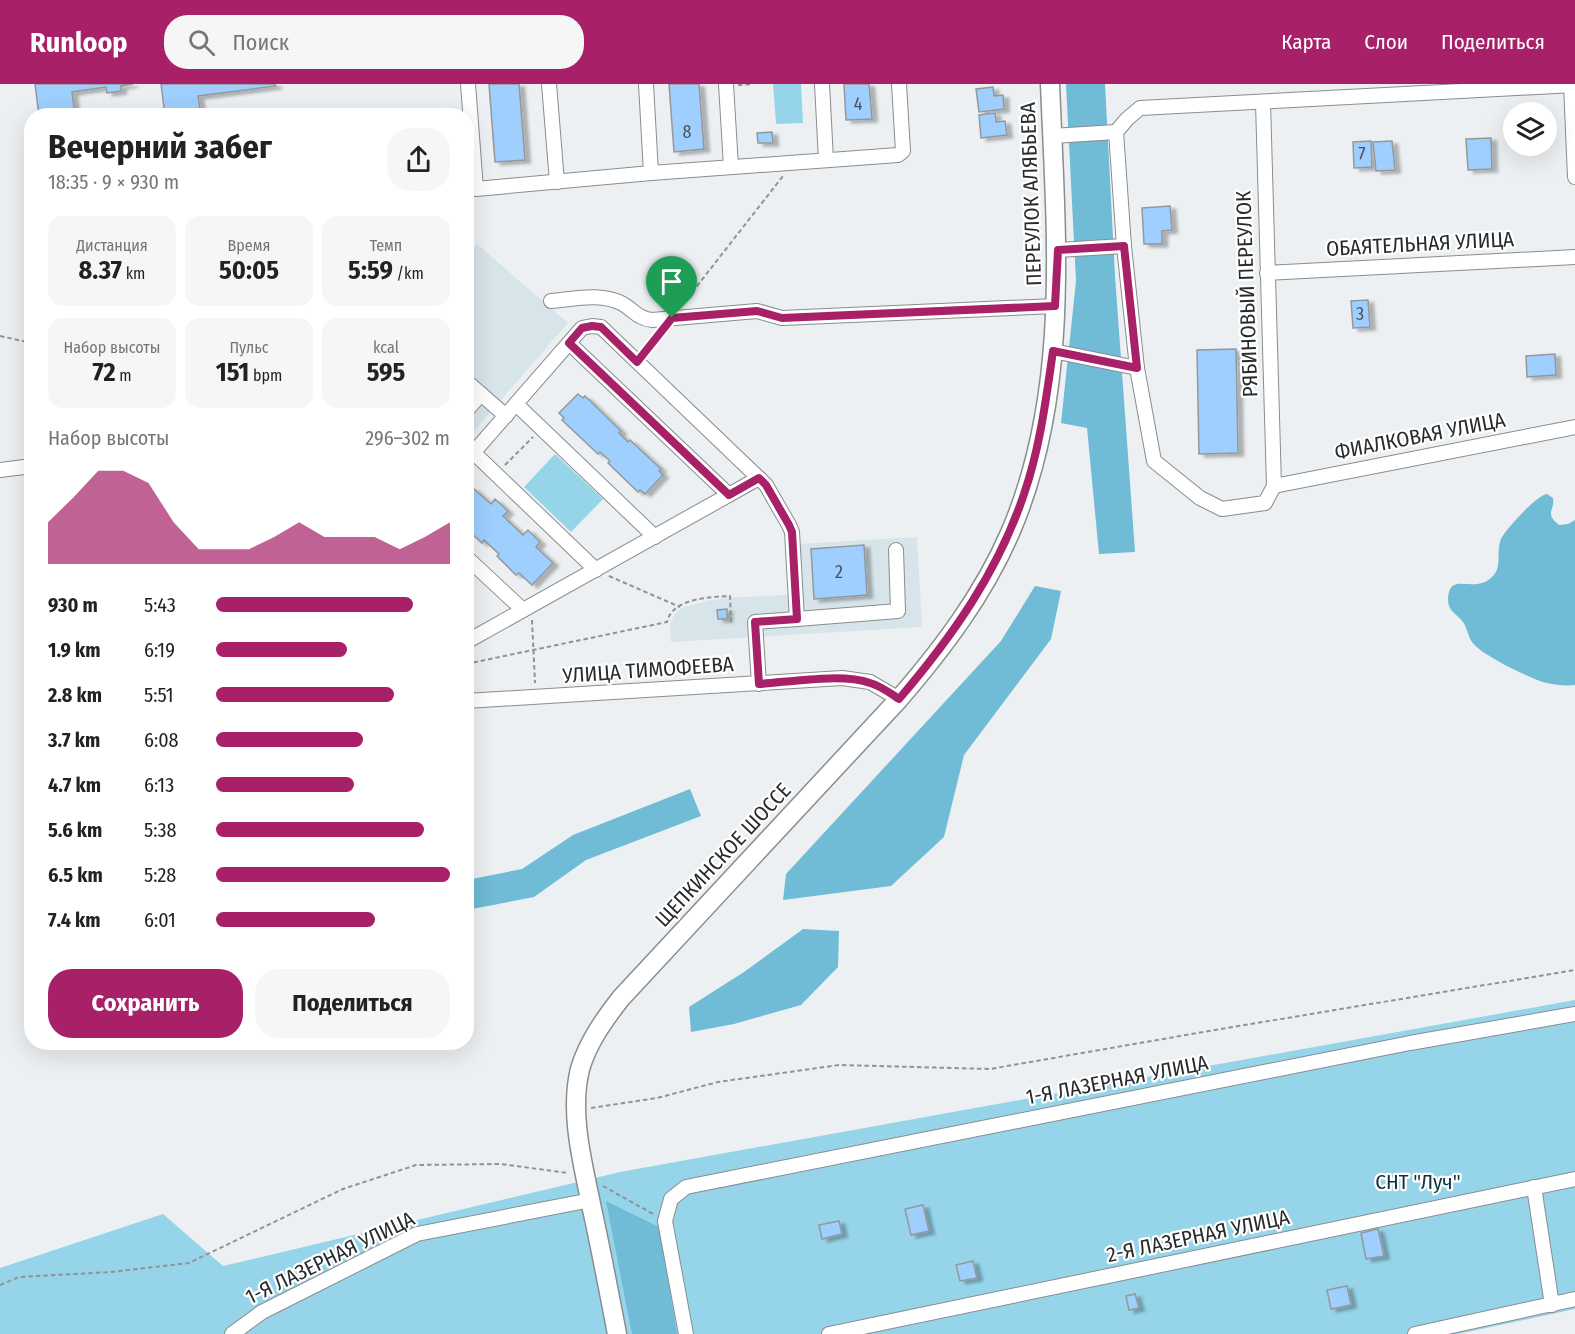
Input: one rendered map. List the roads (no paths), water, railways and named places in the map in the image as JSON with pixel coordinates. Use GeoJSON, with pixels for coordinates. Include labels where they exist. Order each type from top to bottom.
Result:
{"type":"FeatureCollection","features":[{"type":"Feature","properties":{"kind":"main road","name":"ПЕРЕУЛОК АЛЯБЬЕВА"},"geometry":{"type":"LineString","coordinates":[[1038,446],[1053,351],[1058,250],[1050,84]]}},
{"type":"Feature","properties":{"kind":"main road","name":"ЩЕПКИНСКОЕ ШОССЕ"},"geometry":{"type":"LineString","coordinates":[[617,1334],[585,1176],[577,1110],[577,1090],[585,1054],[593,1036],[610,1011],[646,969],[899,699],[933,659],[954,631],[1010,533],[1025,493],[1038,446]]}},
{"type":"Feature","properties":{"kind":"street"},"geometry":{"type":"LineString","coordinates":[[468,84],[470,108]]}},
{"type":"Feature","properties":{"kind":"street"},"geometry":{"type":"LineString","coordinates":[[549,84],[557,182]]}},
{"type":"Feature","properties":{"kind":"street"},"geometry":{"type":"LineString","coordinates":[[646,84],[651,173]]}},
{"type":"Feature","properties":{"kind":"street"},"geometry":{"type":"LineString","coordinates":[[726,84],[731,167]]}},
{"type":"Feature","properties":{"kind":"street"},"geometry":{"type":"LineString","coordinates":[[822,84],[826,160]]}},
{"type":"Feature","properties":{"kind":"street"},"geometry":{"type":"LineString","coordinates":[[474,163],[476,189],[902,154],[899,84]]}},
{"type":"Feature","properties":{"kind":"street"},"geometry":{"type":"LineString","coordinates":[[1052,136],[1116,132],[1140,108],[1573,85],[1575,177]]}},
{"type":"Feature","properties":{"kind":"street","name":"РЯБИНОВЫЙ ПЕРЕУЛОК"},"geometry":{"type":"LineString","coordinates":[[1263,102],[1274,486]]}},
{"type":"Feature","properties":{"kind":"street"},"geometry":{"type":"LineString","coordinates":[[1116,132],[1124,246],[1137,368],[1154,461],[1200,498],[1222,509],[1265,503],[1274,486]]}},
{"type":"Feature","properties":{"kind":"street"},"geometry":{"type":"LineString","coordinates":[[1058,250],[1124,246]]}},
{"type":"Feature","properties":{"kind":"street","name":"ОБАЯТЕЛЬНАЯ УЛИЦА"},"geometry":{"type":"LineString","coordinates":[[1267,273],[1575,256]]}},
{"type":"Feature","properties":{"kind":"street"},"geometry":{"type":"LineString","coordinates":[[551,301],[608,298],[623,304],[643,319],[757,311],[782,318],[1055,306]]}},
{"type":"Feature","properties":{"kind":"street"},"geometry":{"type":"LineString","coordinates":[[474,452],[582,328],[601,327],[763,481],[791,528],[797,619]]}},
{"type":"Feature","properties":{"kind":"street"},"geometry":{"type":"LineString","coordinates":[[569,343],[729,495]]}},
{"type":"Feature","properties":{"kind":"street"},"geometry":{"type":"LineString","coordinates":[[1053,351],[1137,368]]}},
{"type":"Feature","properties":{"kind":"street"},"geometry":{"type":"LineString","coordinates":[[474,388],[506,416]]}},
{"type":"Feature","properties":{"kind":"street"},"geometry":{"type":"LineString","coordinates":[[474,402],[481,394]]}},
{"type":"Feature","properties":{"kind":"street"},"geometry":{"type":"LineString","coordinates":[[516,404],[655,537]]}},
{"type":"Feature","properties":{"kind":"street","name":"ФИАЛКОВАЯ УЛИЦА"},"geometry":{"type":"LineString","coordinates":[[1274,486],[1575,427]]}},
{"type":"Feature","properties":{"kind":"street"},"geometry":{"type":"LineString","coordinates":[[474,460],[496,474],[596,570]]}},
{"type":"Feature","properties":{"kind":"street"},"geometry":{"type":"LineString","coordinates":[[0,470],[24,467]]}},
{"type":"Feature","properties":{"kind":"street"},"geometry":{"type":"LineString","coordinates":[[474,638],[729,495],[763,481]]}},
{"type":"Feature","properties":{"kind":"street"},"geometry":{"type":"LineString","coordinates":[[759,684],[755,622],[898,611],[896,550]]}},
{"type":"Feature","properties":{"kind":"street"},"geometry":{"type":"LineString","coordinates":[[474,564],[527,608]]}},
{"type":"Feature","properties":{"kind":"street","name":"УЛИЦА ТИМОФЕЕВА"},"geometry":{"type":"LineString","coordinates":[[474,701],[842,678],[858,679],[879,686],[899,699]]}},
{"type":"Feature","properties":{"kind":"street","name":"1-Я ЛАЗЕРНАЯ УЛИЦА"},"geometry":{"type":"LineString","coordinates":[[686,1334],[665,1221],[671,1199],[686,1187],[1410,1043],[1575,1014]]}},
{"type":"Feature","properties":{"kind":"street","name":"2-Я ЛАЗЕРНАЯ УЛИЦА"},"geometry":{"type":"LineString","coordinates":[[829,1334],[1575,1179]]}},
{"type":"Feature","properties":{"kind":"street"},"geometry":{"type":"LineString","coordinates":[[1534,1187],[1552,1305]]}},
{"type":"Feature","properties":{"kind":"street","name":"1-Я ЛАЗЕРНАЯ УЛИЦА"},"geometry":{"type":"LineString","coordinates":[[232,1334],[262,1312],[417,1234],[591,1200]]}},
{"type":"Feature","properties":{"kind":"street"},"geometry":{"type":"LineString","coordinates":[[1415,1334],[1575,1299]]}},
{"type":"Feature","properties":{"kind":"park label","name":"СНТ \"Луч\""},"geometry":{"type":"Point","coordinates":[1418,1182]}}]}
